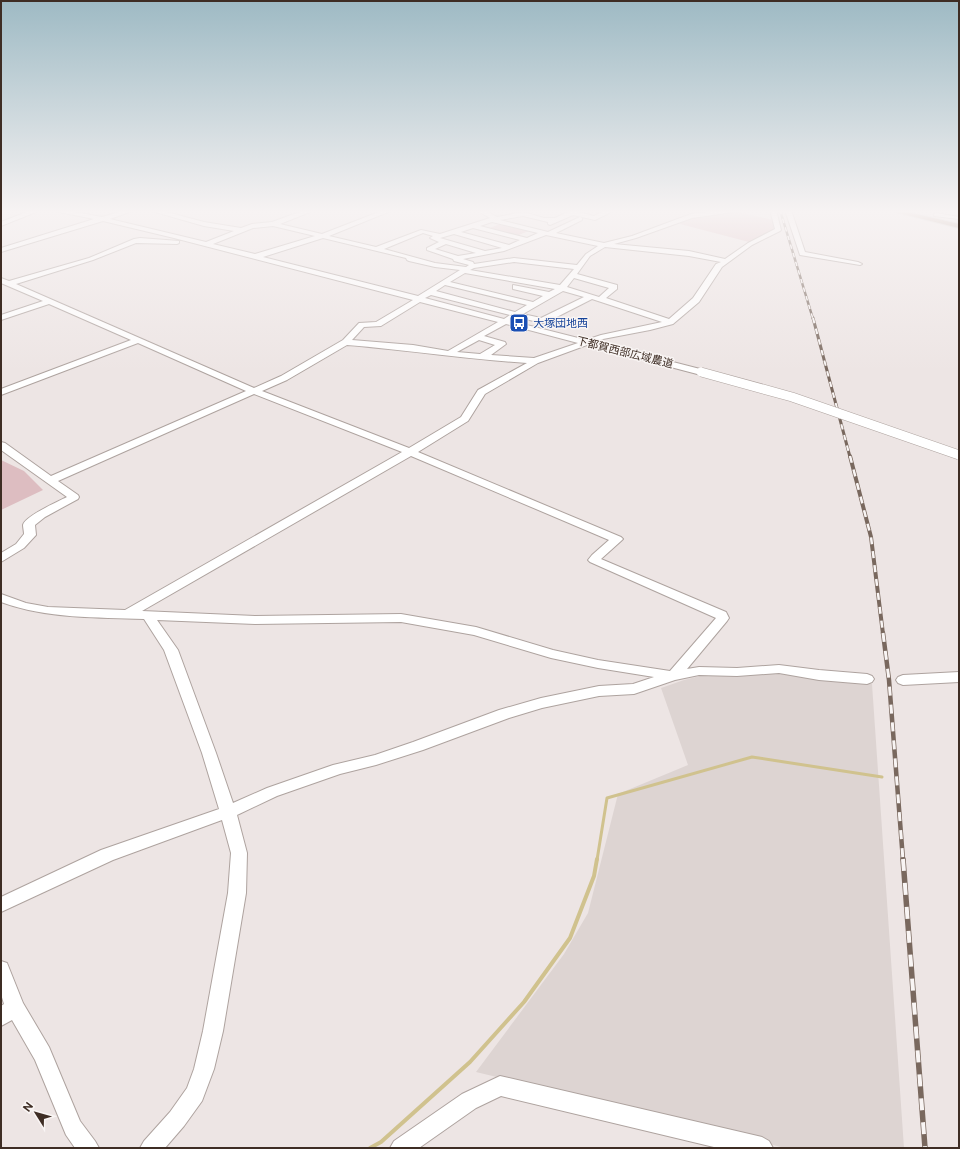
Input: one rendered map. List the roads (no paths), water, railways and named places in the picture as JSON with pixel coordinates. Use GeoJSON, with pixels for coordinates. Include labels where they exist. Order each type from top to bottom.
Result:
{"type":"FeatureCollection","features":[{"type":"Feature","properties":{"kind":"street"},"geometry":{"type":"LineString","coordinates":[[10,283],[73,264]]}},
{"type":"Feature","properties":{"kind":"street","name":"下都賀西部広域農道"},"geometry":{"type":"LineString","coordinates":[[282,264],[786,395],[959,455]]}},
{"type":"Feature","properties":{"kind":"street"},"geometry":{"type":"LineString","coordinates":[[429,264],[465,270],[515,270],[542,273],[578,267]]}},
{"type":"Feature","properties":{"kind":"street"},"geometry":{"type":"LineString","coordinates":[[472,264],[478,265]]}},
{"type":"Feature","properties":{"kind":"street"},"geometry":{"type":"LineString","coordinates":[[52,480],[256,392],[284,378],[346,342],[362,325],[378,324],[465,270],[478,265],[488,264]]}},
{"type":"Feature","properties":{"kind":"street"},"geometry":{"type":"LineString","coordinates":[[514,264],[515,270]]}},
{"type":"Feature","properties":{"kind":"street"},"geometry":{"type":"LineString","coordinates":[[448,354],[562,288],[581,264]]}},
{"type":"Feature","properties":{"kind":"street"},"geometry":{"type":"LineString","coordinates":[[128,614],[465,419],[470,413],[478,397],[487,388],[535,361],[601,337],[650,328],[670,322],[696,300],[719,266],[722,264]]}},
{"type":"Feature","properties":{"kind":"street"},"geometry":{"type":"LineString","coordinates":[[515,270],[542,273],[562,288],[592,296],[670,322]]}},
{"type":"Feature","properties":{"kind":"street"},"geometry":{"type":"LineString","coordinates":[[571,275],[614,287],[601,299]]}},
{"type":"Feature","properties":{"kind":"street"},"geometry":{"type":"LineString","coordinates":[[453,277],[509,285],[550,295]]}},
{"type":"Feature","properties":{"kind":"street"},"geometry":{"type":"LineString","coordinates":[[1,280],[256,392],[410,452],[617,539],[594,560],[722,615],[722,618],[673,676]]}},
{"type":"Feature","properties":{"kind":"street"},"geometry":{"type":"LineString","coordinates":[[444,282],[533,304]]}},
{"type":"Feature","properties":{"kind":"street"},"geometry":{"type":"LineString","coordinates":[[429,292],[542,321],[592,296]]}},
{"type":"Feature","properties":{"kind":"street"},"geometry":{"type":"LineString","coordinates":[[1,318],[50,301]]}},
{"type":"Feature","properties":{"kind":"street"},"geometry":{"type":"LineString","coordinates":[[478,337],[502,344],[482,357]]}},
{"type":"Feature","properties":{"kind":"street"},"geometry":{"type":"LineString","coordinates":[[4,388],[138,340]]}},
{"type":"Feature","properties":{"kind":"street"},"geometry":{"type":"LineString","coordinates":[[346,342],[413,348],[448,354],[535,361]]}},
{"type":"Feature","properties":{"kind":"street"},"geometry":{"type":"LineString","coordinates":[[1,446],[74,496],[41,515],[29,524],[30,535],[20,546],[1,558]]}},
{"type":"Feature","properties":{"kind":"street"},"geometry":{"type":"LineString","coordinates":[[1,598],[23,606],[48,611],[255,620],[401,618],[476,631],[551,654],[598,664],[673,676]]}},
{"type":"Feature","properties":{"kind":"street"},"geometry":{"type":"LineString","coordinates":[[148,615],[171,650],[209,753],[228,812],[239,853],[237,893],[213,1031],[204,1068],[195,1094],[177,1119],[151,1148]]}},
{"type":"Feature","properties":{"kind":"street"},"geometry":{"type":"LineString","coordinates":[[1,905],[107,855],[228,812],[272,792],[316,776],[376,760],[541,703],[599,691],[634,689],[673,676],[699,672],[737,672],[779,669],[819,675],[868,679]]}},
{"type":"Feature","properties":{"kind":"street"},"geometry":{"type":"LineString","coordinates":[[903,680],[959,677]]}},
{"type":"Feature","properties":{"kind":"street"},"geometry":{"type":"LineString","coordinates":[[1,969],[8,1012],[42,1054],[73,1128],[88,1148]]}},
{"type":"Feature","properties":{"kind":"street"},"geometry":{"type":"LineString","coordinates":[[401,1148],[469,1101],[500,1086],[762,1148]]}},
{"type":"Feature","properties":{"kind":"waterway"},"geometry":{"type":"LineString","coordinates":[[597,860],[607,798],[752,757],[882,777]]}},
{"type":"Feature","properties":{"kind":"waterway"},"geometry":{"type":"LineString","coordinates":[[370,1148],[381,1142],[470,1062],[524,1002],[570,938],[594,876],[597,859]]}},
{"type":"Feature","properties":{"kind":"railway"},"geometry":{"type":"LineString","coordinates":[[796,264],[813,319]]}},
{"type":"Feature","properties":{"kind":"railway"},"geometry":{"type":"LineString","coordinates":[[813,318],[850,457]]}},
{"type":"Feature","properties":{"kind":"railway"},"geometry":{"type":"LineString","coordinates":[[850,456],[871,537],[883,634]]}},
{"type":"Feature","properties":{"kind":"railway"},"geometry":{"type":"LineString","coordinates":[[883,633],[889,680],[903,860]]}},
{"type":"Feature","properties":{"kind":"railway"},"geometry":{"type":"LineString","coordinates":[[903,859],[925,1148]]}},
{"type":"Feature","properties":{"kind":"place","name":"大塚団地西"},"geometry":{"type":"Point","coordinates":[519,323]}}]}
